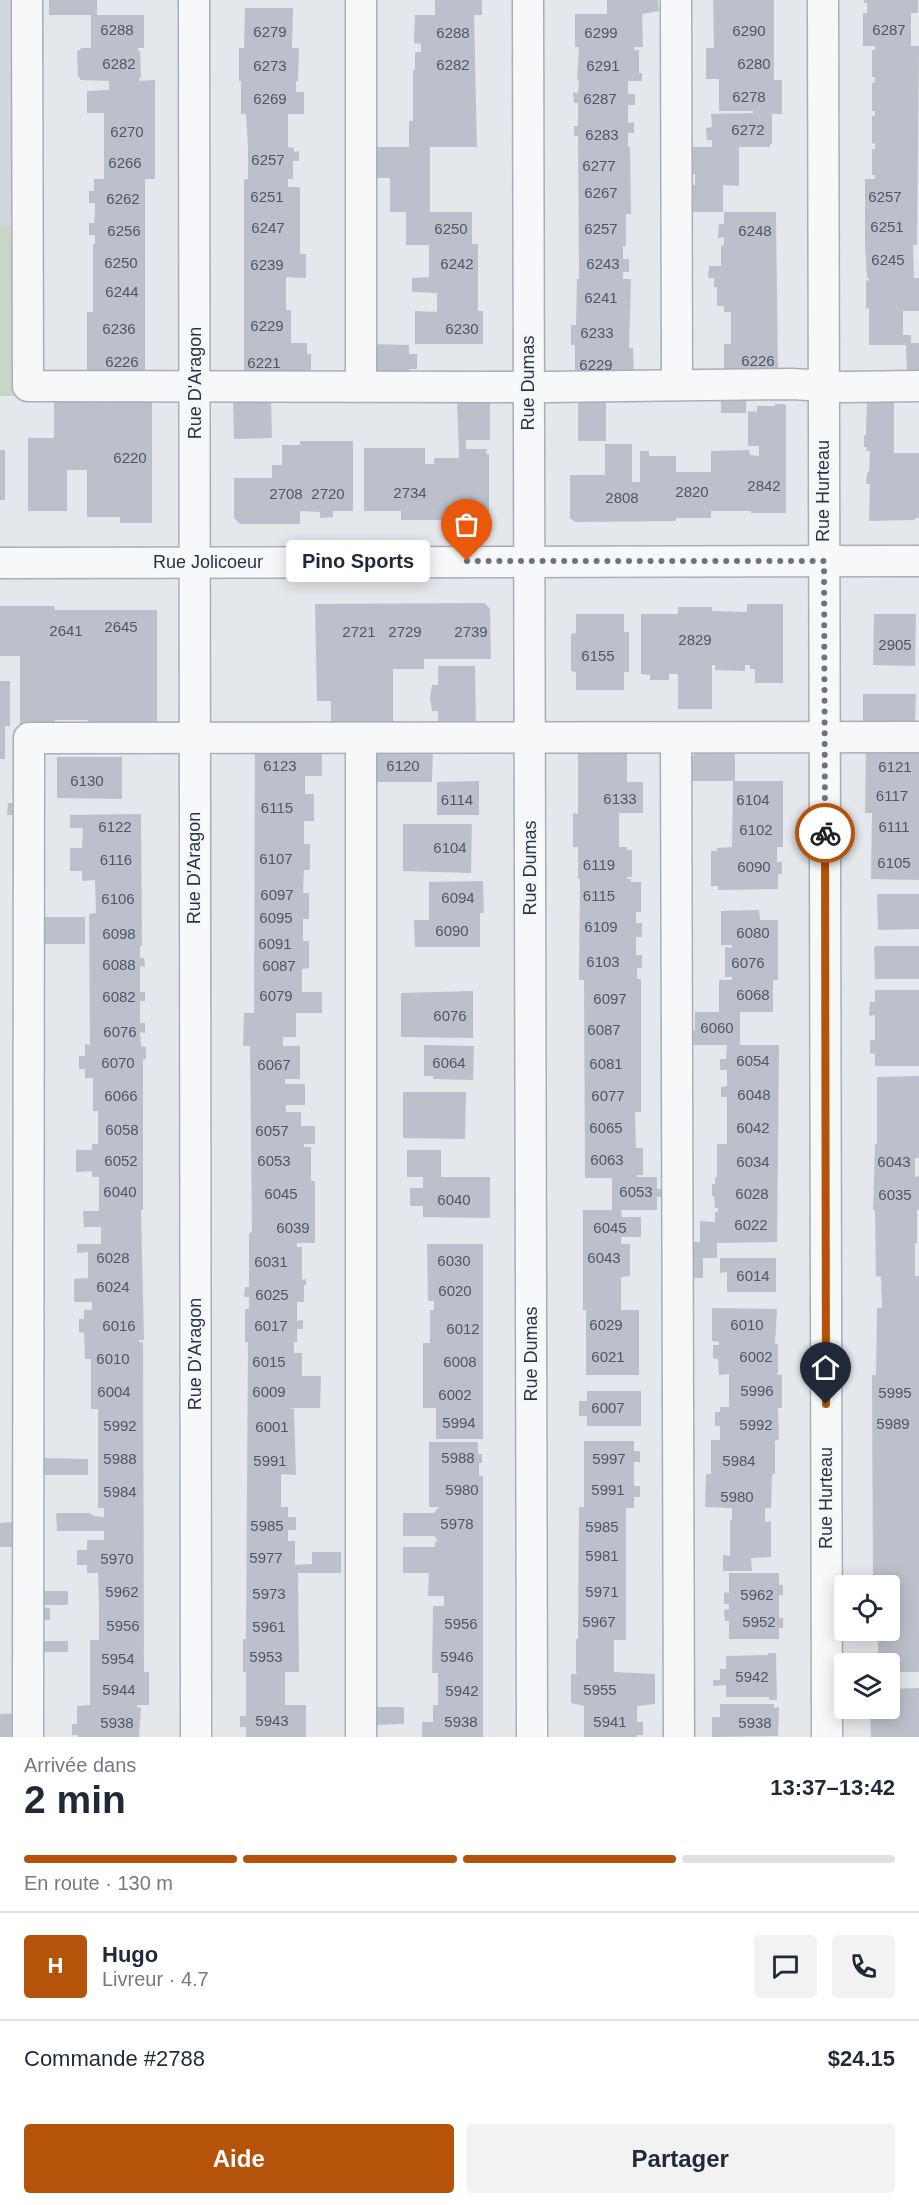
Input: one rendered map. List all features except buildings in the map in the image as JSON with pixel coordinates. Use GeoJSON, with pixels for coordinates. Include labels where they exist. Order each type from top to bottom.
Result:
{"type":"FeatureCollection","features":[{"type":"Feature","properties":{"kind":"street"},"geometry":{"type":"LineString","coordinates":[[27,0],[28,386],[919,386]]}},
{"type":"Feature","properties":{"kind":"street","name":"Rue D'Aragon"},"geometry":{"type":"LineString","coordinates":[[194,0],[196,1737]]}},
{"type":"Feature","properties":{"kind":"street"},"geometry":{"type":"LineString","coordinates":[[361,0],[361,386]]}},
{"type":"Feature","properties":{"kind":"street","name":"Rue Dumas"},"geometry":{"type":"LineString","coordinates":[[528,0],[532,1737]]}},
{"type":"Feature","properties":{"kind":"street"},"geometry":{"type":"LineString","coordinates":[[675,0],[677,385]]}},
{"type":"Feature","properties":{"kind":"street","name":"Rue Hurteau"},"geometry":{"type":"LineString","coordinates":[[823,0],[827,1737]]}},
{"type":"Feature","properties":{"kind":"street","name":"Rue Jolicoeur"},"geometry":{"type":"LineString","coordinates":[[0,563],[919,561]]}},
{"type":"Feature","properties":{"kind":"street"},"geometry":{"type":"LineString","coordinates":[[28,1737],[29,738],[919,737]]}},
{"type":"Feature","properties":{"kind":"street"},"geometry":{"type":"LineString","coordinates":[[361,738],[362,1737]]}},
{"type":"Feature","properties":{"kind":"street"},"geometry":{"type":"LineString","coordinates":[[676,738],[679,1737]]}},
{"type":"Feature","properties":{"kind":"shaded area"},"geometry":{"type":"Polygon","coordinates":[[[0,0],[20,0],[22,225],[0,225],[0,0]]]}},
{"type":"Feature","properties":{"kind":"green space"},"geometry":{"type":"Polygon","coordinates":[[[0,225],[22,225],[21,396],[0,396],[0,225]]]}},
{"type":"Feature","properties":{"kind":"way so far"},"geometry":{"type":"LineString","coordinates":[[467,561],[824,561],[825,833]]}},
{"type":"Feature","properties":{"kind":"place","name":"Pino Sports"},"geometry":{"type":"Point","coordinates":[467,561]}},
{"type":"Feature","properties":{"kind":"route"},"geometry":{"type":"LineString","coordinates":[[825,833],[826,1404]]}}]}
